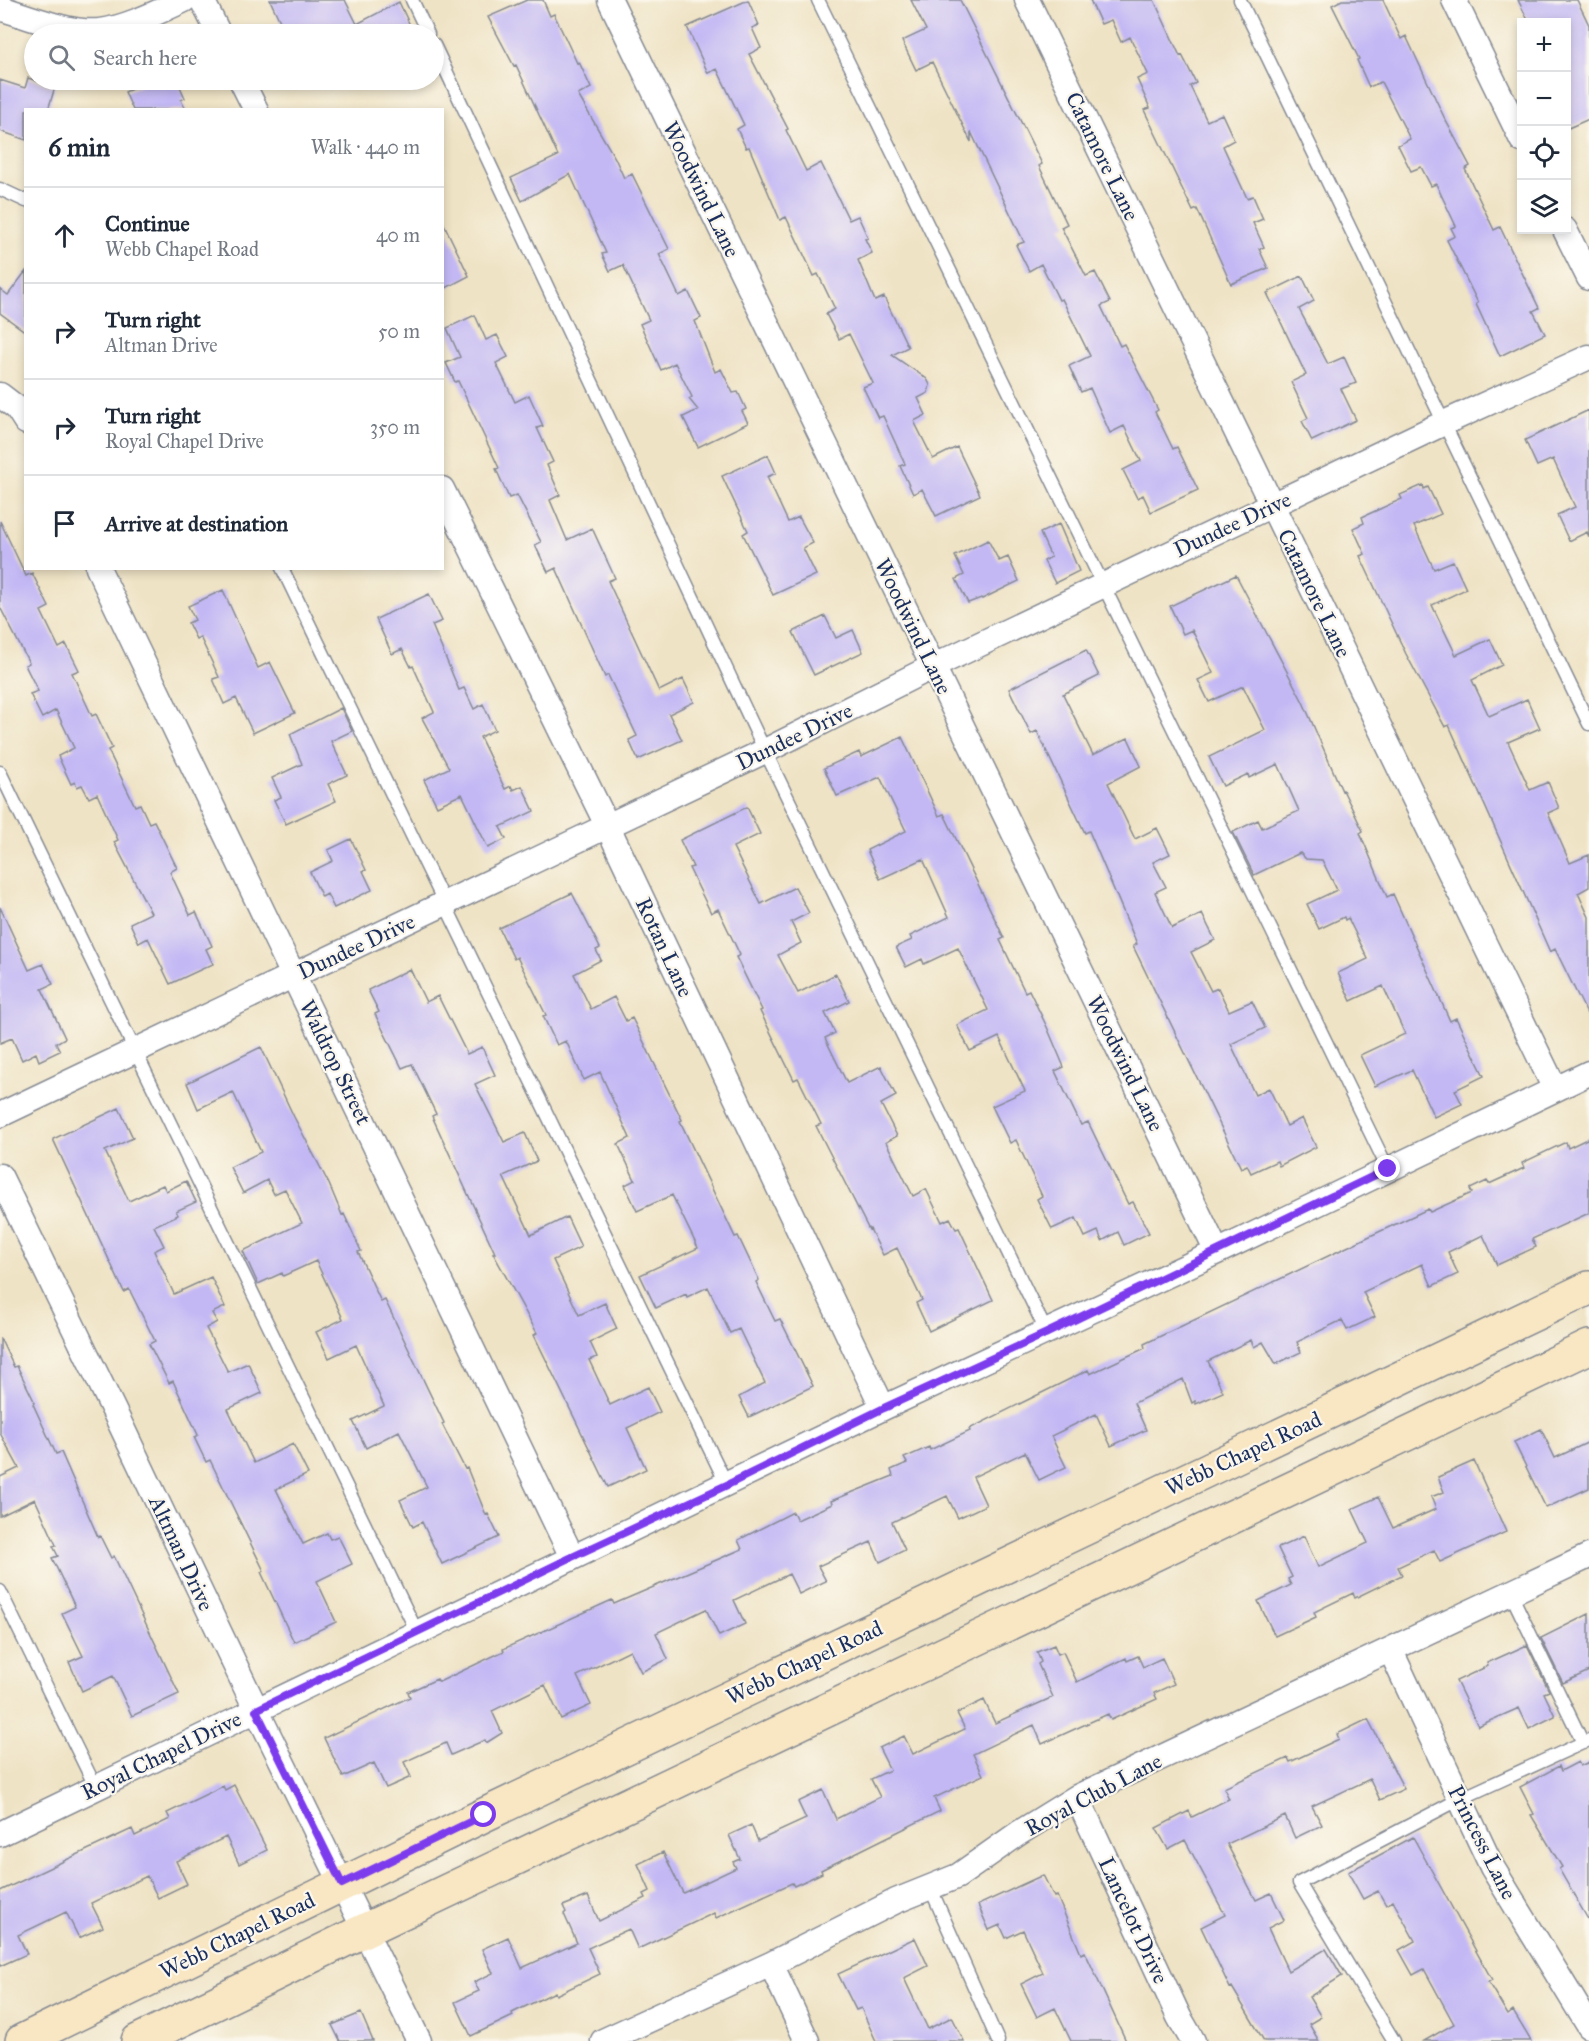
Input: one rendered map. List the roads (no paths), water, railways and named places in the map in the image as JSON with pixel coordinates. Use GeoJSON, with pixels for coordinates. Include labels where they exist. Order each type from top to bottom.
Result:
{"type":"FeatureCollection","features":[{"type":"Feature","properties":{"kind":"main road","name":"Webb Chapel Road"},"geometry":{"type":"LineString","coordinates":[[22,2041],[342,1884],[1589,1288]]}},
{"type":"Feature","properties":{"kind":"main road"},"geometry":{"type":"LineString","coordinates":[[138,2041],[365,1930],[1589,1347]]}},
{"type":"Feature","properties":{"kind":"street"},"geometry":{"type":"LineString","coordinates":[[124,24],[145,18],[184,0]]}},
{"type":"Feature","properties":{"kind":"street"},"geometry":{"type":"LineString","coordinates":[[202,0],[214,24]]}},
{"type":"Feature","properties":{"kind":"street","name":"Woodwind Lane"},"geometry":{"type":"LineString","coordinates":[[610,0],[1217,1252]]}},
{"type":"Feature","properties":{"kind":"street","name":"Catamore Lane"},"geometry":{"type":"LineString","coordinates":[[1028,0],[1555,1089]]}},
{"type":"Feature","properties":{"kind":"street"},"geometry":{"type":"LineString","coordinates":[[1454,0],[1517,132]]}},
{"type":"Feature","properties":{"kind":"street"},"geometry":{"type":"LineString","coordinates":[[6,7],[53,24]]}},
{"type":"Feature","properties":{"kind":"street"},"geometry":{"type":"LineString","coordinates":[[246,90],[255,108]]}},
{"type":"Feature","properties":{"kind":"street"},"geometry":{"type":"LineString","coordinates":[[1567,234],[1589,278]]}},
{"type":"Feature","properties":{"kind":"street","name":"Dundee Drive"},"geometry":{"type":"LineString","coordinates":[[0,1115],[765,751],[934,666],[1444,423],[1589,357]]}},
{"type":"Feature","properties":{"kind":"street"},"geometry":{"type":"LineString","coordinates":[[0,395],[17,408],[24,419]]}},
{"type":"Feature","properties":{"kind":"street","name":"Rotan Lane"},"geometry":{"type":"LineString","coordinates":[[444,493],[607,825],[884,1408]]}},
{"type":"Feature","properties":{"kind":"street","name":"Waldrop Street"},"geometry":{"type":"LineString","coordinates":[[99,570],[572,1557]]}},
{"type":"Feature","properties":{"kind":"street","name":"Royal Chapel Drive"},"geometry":{"type":"LineString","coordinates":[[0,1834],[572,1557],[1047,1333],[1589,1073]]}},
{"type":"Feature","properties":{"kind":"street","name":"Altman Drive"},"geometry":{"type":"LineString","coordinates":[[0,1176],[256,1710],[420,2041]]}},
{"type":"Feature","properties":{"kind":"street","name":"Royal Club Lane"},"geometry":{"type":"LineString","coordinates":[[603,2041],[771,1964],[896,1901],[958,1876],[1019,1833],[1077,1797],[1589,1556]]}},
{"type":"Feature","properties":{"kind":"street","name":"Princess Lane"},"geometry":{"type":"LineString","coordinates":[[1391,1651],[1492,1867],[1589,2026]]}},
{"type":"Feature","properties":{"kind":"street","name":"Lancelot Drive"},"geometry":{"type":"LineString","coordinates":[[1077,1797],[1179,2017],[1193,2041]]}},
{"type":"Feature","properties":{"kind":"street"},"geometry":{"type":"LineString","coordinates":[[771,1964],[807,2041]]}},
{"type":"Feature","properties":{"kind":"lane"},"geometry":{"type":"LineString","coordinates":[[412,0],[424,24]]}},
{"type":"Feature","properties":{"kind":"lane"},"geometry":{"type":"LineString","coordinates":[[818,0],[1388,1169]]}},
{"type":"Feature","properties":{"kind":"lane"},"geometry":{"type":"LineString","coordinates":[[1240,0],[1589,724]]}},
{"type":"Feature","properties":{"kind":"lane"},"geometry":{"type":"LineString","coordinates":[[444,66],[765,751],[1047,1333]]}},
{"type":"Feature","properties":{"kind":"lane"},"geometry":{"type":"LineString","coordinates":[[0,189],[24,200]]}},
{"type":"Feature","properties":{"kind":"lane"},"geometry":{"type":"LineString","coordinates":[[283,570],[727,1485]]}},
{"type":"Feature","properties":{"kind":"lane"},"geometry":{"type":"LineString","coordinates":[[0,772],[417,1632]]}},
{"type":"Feature","properties":{"kind":"lane"},"geometry":{"type":"LineString","coordinates":[[0,1591],[95,1786]]}},
{"type":"Feature","properties":{"kind":"lane"},"geometry":{"type":"LineString","coordinates":[[1394,2041],[1299,1883],[1460,1799],[1586,1741],[1511,1593]]}},
{"type":"Feature","properties":{"kind":"lane"},"geometry":{"type":"LineString","coordinates":[[930,1887],[988,2023],[998,2041]]}}]}
